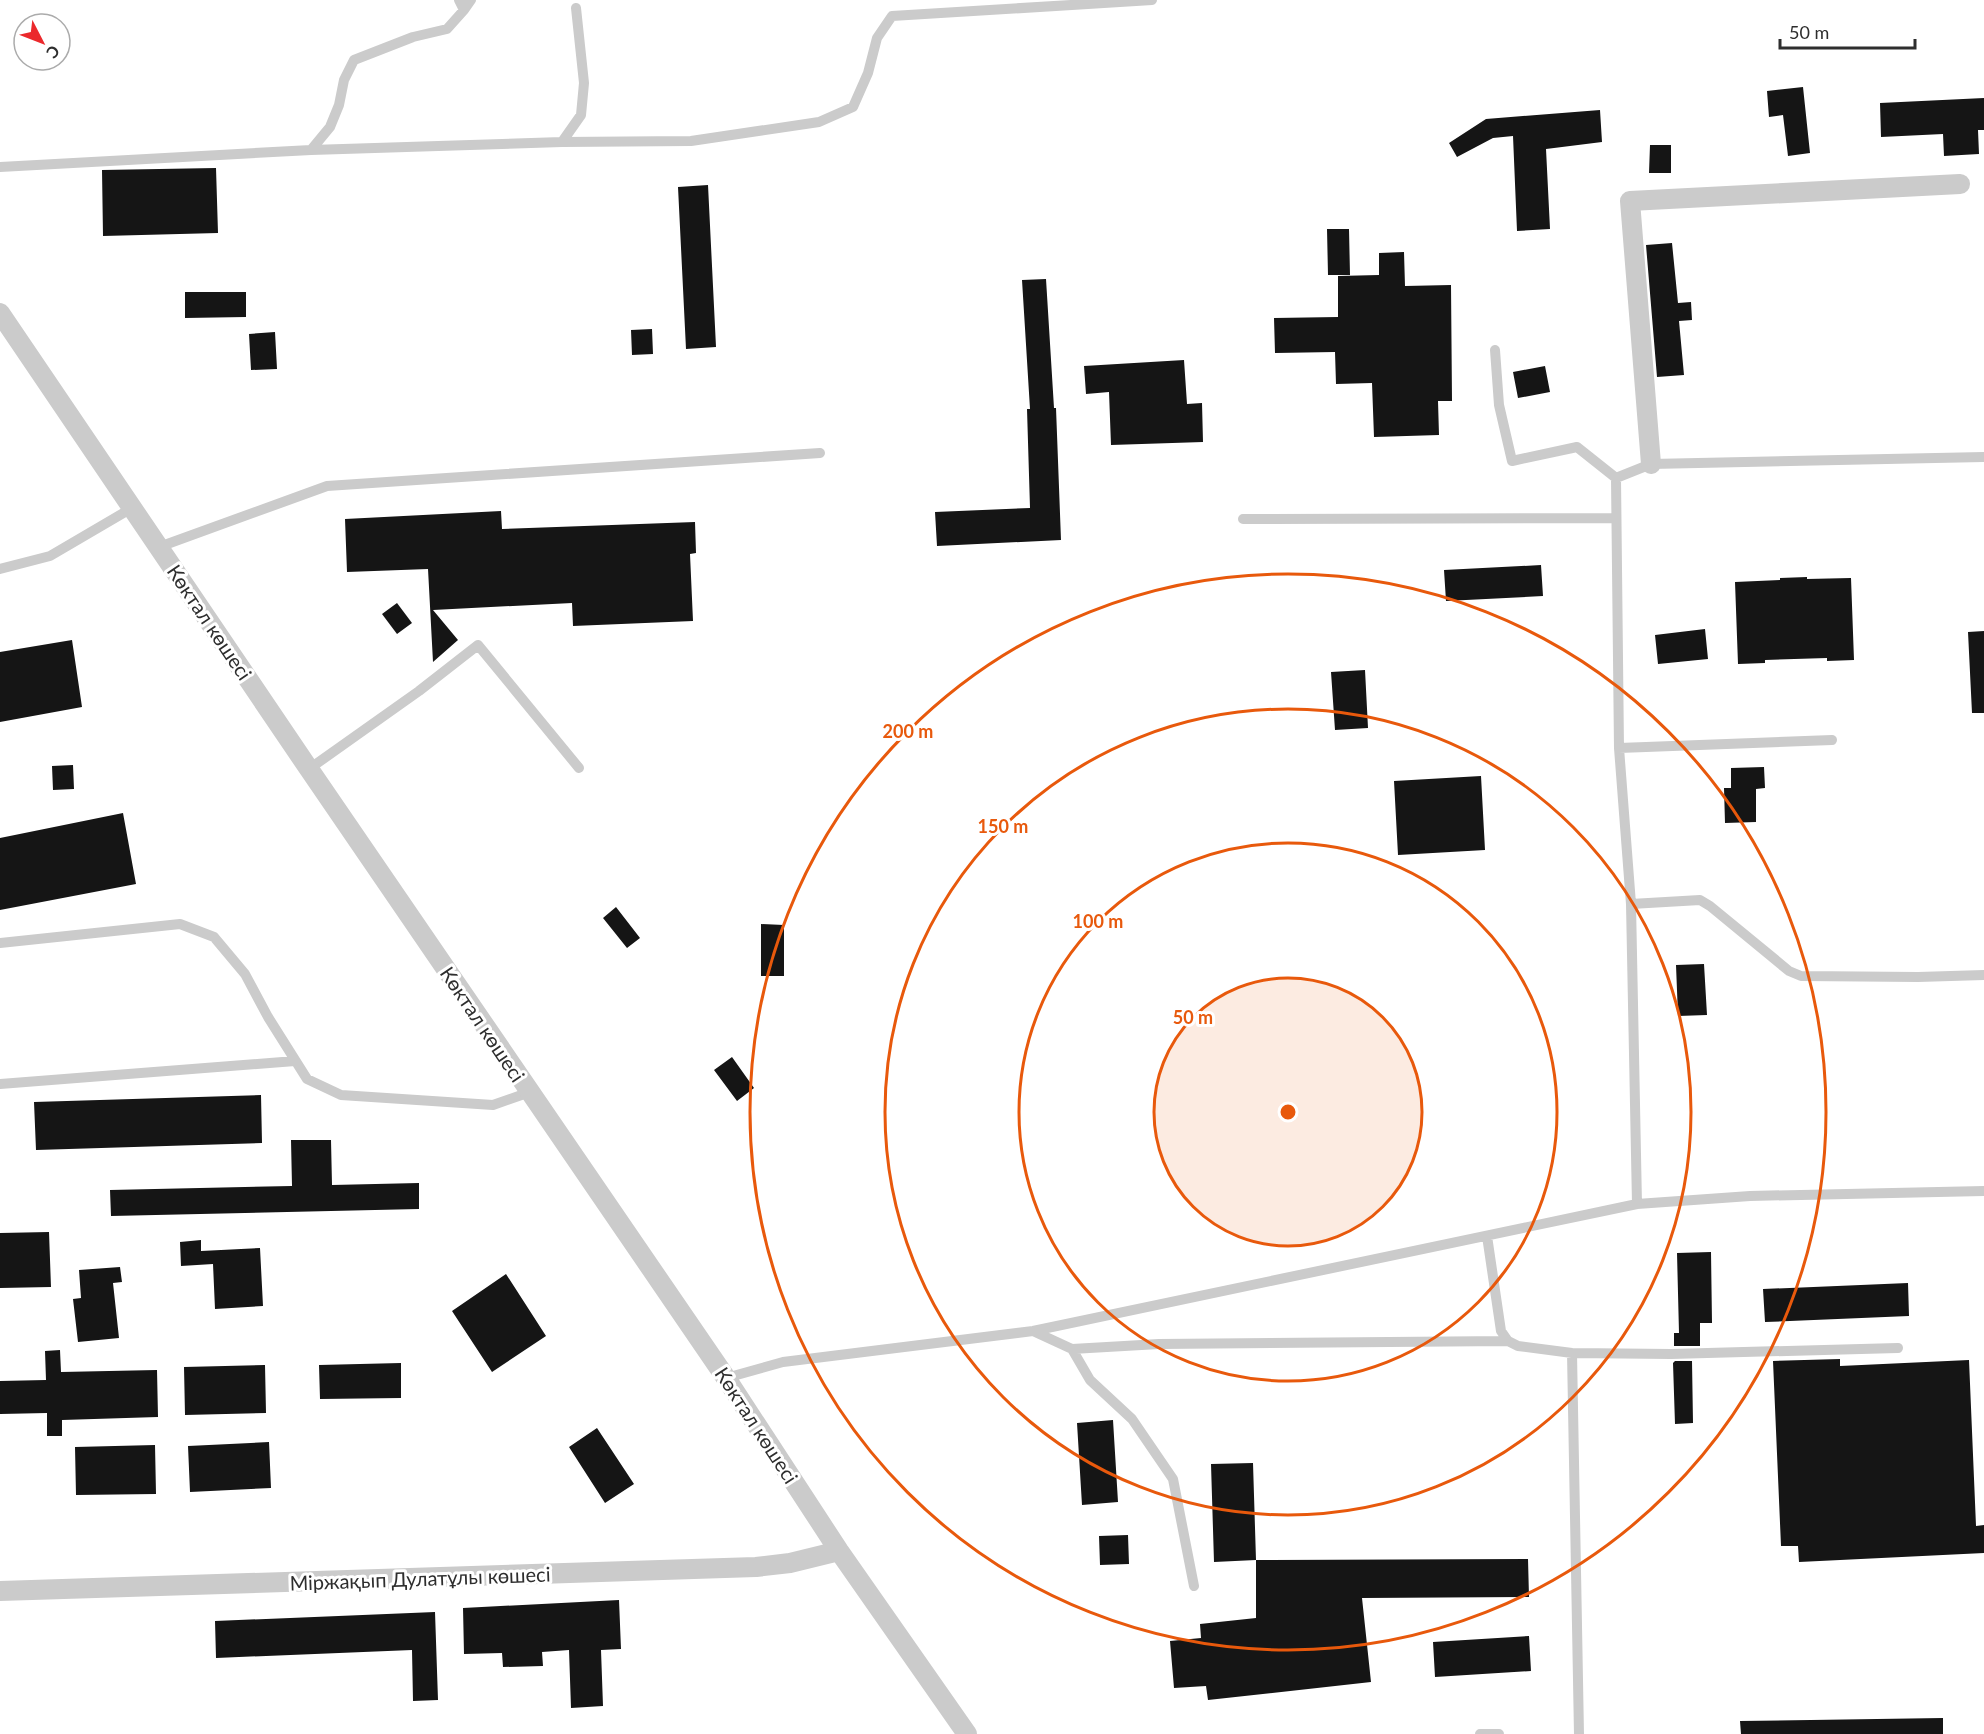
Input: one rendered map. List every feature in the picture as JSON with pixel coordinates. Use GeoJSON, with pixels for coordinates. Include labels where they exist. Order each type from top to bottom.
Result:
{"type":"FeatureCollection","features":[{"type":"Feature","properties":{"kind":"street"},"geometry":{"type":"LineString","coordinates":[[1651,465],[1630,201],[1960,184]]}},
{"type":"Feature","properties":{"kind":"street","name":"Көктал көшесі"},"geometry":{"type":"LineString","coordinates":[[0,313],[726,1378],[839,1551],[967,1734]]}},
{"type":"Feature","properties":{"kind":"street","name":"Міржақып Дулатұлы көшесі"},"geometry":{"type":"LineString","coordinates":[[0,1591],[756,1567],[790,1563],[839,1551]]}},
{"type":"Feature","properties":{"kind":"lane"},"geometry":{"type":"LineString","coordinates":[[311,150],[330,127],[339,105],[344,80],[354,60],[413,38],[447,29],[461,5],[471,0]]}},
{"type":"Feature","properties":{"kind":"lane"},"geometry":{"type":"LineString","coordinates":[[0,167],[311,150],[562,142],[691,141],[819,122],[853,107],[868,73],[877,38],[892,16],[1152,0]]}},
{"type":"Feature","properties":{"kind":"lane"},"geometry":{"type":"LineString","coordinates":[[562,142],[581,115],[584,83],[576,8]]}},
{"type":"Feature","properties":{"kind":"lane"},"geometry":{"type":"LineString","coordinates":[[1495,350],[1499,405],[1512,461],[1576,447],[1616,478]]}},
{"type":"Feature","properties":{"kind":"lane"},"geometry":{"type":"LineString","coordinates":[[159,547],[327,486],[820,453]]}},
{"type":"Feature","properties":{"kind":"lane"},"geometry":{"type":"LineString","coordinates":[[1616,478],[1651,465],[1984,457]]}},
{"type":"Feature","properties":{"kind":"lane"},"geometry":{"type":"LineString","coordinates":[[1616,478],[1619,748],[1631,904],[1637,1204]]}},
{"type":"Feature","properties":{"kind":"lane"},"geometry":{"type":"LineString","coordinates":[[0,569],[50,556],[132,508]]}},
{"type":"Feature","properties":{"kind":"lane"},"geometry":{"type":"LineString","coordinates":[[1243,519],[1616,518]]}},
{"type":"Feature","properties":{"kind":"lane"},"geometry":{"type":"LineString","coordinates":[[309,769],[419,691],[477,645],[579,768]]}},
{"type":"Feature","properties":{"kind":"lane"},"geometry":{"type":"LineString","coordinates":[[1619,748],[1832,740]]}},
{"type":"Feature","properties":{"kind":"lane"},"geometry":{"type":"LineString","coordinates":[[1631,904],[1700,900],[1789,971],[1801,976],[1984,975]]}},
{"type":"Feature","properties":{"kind":"lane"},"geometry":{"type":"LineString","coordinates":[[0,943],[180,924],[214,937],[245,974],[268,1017],[307,1079],[341,1095],[493,1105],[530,1092]]}},
{"type":"Feature","properties":{"kind":"lane"},"geometry":{"type":"LineString","coordinates":[[0,1084],[295,1061]]}},
{"type":"Feature","properties":{"kind":"lane"},"geometry":{"type":"LineString","coordinates":[[726,1378],[783,1362],[1033,1331],[1637,1204],[1750,1196],[1984,1191]]}},
{"type":"Feature","properties":{"kind":"lane"},"geometry":{"type":"LineString","coordinates":[[1487,1236],[1501,1331],[1508,1341]]}},
{"type":"Feature","properties":{"kind":"lane"},"geometry":{"type":"LineString","coordinates":[[1033,1331],[1072,1349],[1159,1344],[1508,1341],[1518,1346],[1572,1353],[1671,1354],[1898,1348]]}},
{"type":"Feature","properties":{"kind":"lane"},"geometry":{"type":"LineString","coordinates":[[1072,1349],[1090,1380],[1132,1419],[1173,1479],[1194,1586]]}},
{"type":"Feature","properties":{"kind":"lane"},"geometry":{"type":"LineString","coordinates":[[1572,1353],[1579,1734]]}},
{"type":"Feature","properties":{"kind":"lane"},"geometry":{"type":"LineString","coordinates":[[1480,1734],[1498,1734]]}},
{"type":"Feature","properties":{"kind":"building"},"geometry":{"type":"Polygon","coordinates":[[[1803,87],[1810,153],[1788,156],[1783,115],[1769,117],[1767,91],[1803,87]]]}},
{"type":"Feature","properties":{"kind":"building"},"geometry":{"type":"Polygon","coordinates":[[[1984,98],[1984,130],[1978,130],[1979,154],[1944,156],[1943,134],[1881,137],[1880,103],[1984,98]]]}},
{"type":"Feature","properties":{"kind":"building"},"geometry":{"type":"Polygon","coordinates":[[[1600,110],[1602,142],[1546,149],[1550,229],[1517,231],[1513,136],[1493,138],[1457,157],[1449,143],[1486,119],[1600,110]]]}},
{"type":"Feature","properties":{"kind":"building"},"geometry":{"type":"Polygon","coordinates":[[[1650,145],[1671,145],[1671,173],[1649,173],[1650,145]]]}},
{"type":"Feature","properties":{"kind":"building"},"geometry":{"type":"Polygon","coordinates":[[[216,168],[218,233],[103,236],[102,170],[216,168]]]}},
{"type":"Feature","properties":{"kind":"building"},"geometry":{"type":"Polygon","coordinates":[[[708,185],[716,347],[686,349],[678,187],[708,185]]]}},
{"type":"Feature","properties":{"kind":"building"},"geometry":{"type":"Polygon","coordinates":[[[1327,229],[1349,229],[1350,275],[1328,275],[1327,229]]]}},
{"type":"Feature","properties":{"kind":"building"},"geometry":{"type":"Polygon","coordinates":[[[1672,243],[1678,303],[1691,302],[1692,320],[1679,321],[1684,375],[1657,377],[1646,245],[1672,243]]]}},
{"type":"Feature","properties":{"kind":"building"},"geometry":{"type":"Polygon","coordinates":[[[1404,252],[1405,286],[1451,285],[1452,401],[1438,401],[1439,435],[1374,437],[1372,383],[1336,384],[1335,352],[1275,353],[1274,318],[1338,317],[1338,276],[1379,275],[1379,253],[1404,252]]]}},
{"type":"Feature","properties":{"kind":"building"},"geometry":{"type":"Polygon","coordinates":[[[1046,279],[1054,408],[1056,408],[1061,540],[937,546],[935,512],[1030,508],[1027,409],[1030,409],[1022,280],[1046,279]]]}},
{"type":"Feature","properties":{"kind":"building"},"geometry":{"type":"Polygon","coordinates":[[[185,292],[246,292],[246,317],[185,318],[185,292]]]}},
{"type":"Feature","properties":{"kind":"building"},"geometry":{"type":"Polygon","coordinates":[[[652,329],[653,354],[632,355],[631,330],[652,329]]]}},
{"type":"Feature","properties":{"kind":"building"},"geometry":{"type":"Polygon","coordinates":[[[275,332],[277,369],[251,370],[249,334],[275,332]]]}},
{"type":"Feature","properties":{"kind":"building"},"geometry":{"type":"Polygon","coordinates":[[[1184,360],[1187,404],[1202,403],[1203,442],[1111,445],[1109,392],[1086,394],[1084,366],[1184,360]]]}},
{"type":"Feature","properties":{"kind":"building"},"geometry":{"type":"Polygon","coordinates":[[[1545,366],[1550,392],[1518,398],[1513,372],[1545,366]]]}},
{"type":"Feature","properties":{"kind":"building"},"geometry":{"type":"Polygon","coordinates":[[[501,511],[502,529],[695,522],[696,553],[690,554],[693,621],[573,626],[572,603],[433,610],[458,640],[433,662],[428,569],[347,572],[345,519],[501,511]]]}},
{"type":"Feature","properties":{"kind":"building"},"geometry":{"type":"Polygon","coordinates":[[[1541,565],[1543,596],[1446,601],[1444,570],[1541,565]]]}},
{"type":"Feature","properties":{"kind":"building"},"geometry":{"type":"Polygon","coordinates":[[[1807,577],[1807,579],[1851,578],[1854,660],[1827,661],[1827,658],[1765,660],[1765,663],[1738,664],[1735,582],[1807,577]]]}},
{"type":"Feature","properties":{"kind":"building"},"geometry":{"type":"Polygon","coordinates":[[[397,603],[412,623],[397,634],[382,614],[397,603]]]}},
{"type":"Feature","properties":{"kind":"building"},"geometry":{"type":"Polygon","coordinates":[[[1705,629],[1708,659],[1658,664],[1655,635],[1705,629]]]}},
{"type":"Feature","properties":{"kind":"building"},"geometry":{"type":"Polygon","coordinates":[[[1984,631],[1984,713],[1972,713],[1968,632],[1984,631]]]}},
{"type":"Feature","properties":{"kind":"building"},"geometry":{"type":"Polygon","coordinates":[[[72,640],[82,707],[0,722],[0,652],[72,640]]]}},
{"type":"Feature","properties":{"kind":"building"},"geometry":{"type":"Polygon","coordinates":[[[1365,670],[1368,728],[1335,730],[1331,672],[1365,670]]]}},
{"type":"Feature","properties":{"kind":"building"},"geometry":{"type":"Polygon","coordinates":[[[73,765],[74,789],[53,790],[52,766],[73,765]]]}},
{"type":"Feature","properties":{"kind":"building"},"geometry":{"type":"Polygon","coordinates":[[[1764,767],[1765,788],[1756,789],[1756,822],[1725,823],[1724,788],[1731,788],[1731,768],[1764,767]]]}},
{"type":"Feature","properties":{"kind":"building"},"geometry":{"type":"Polygon","coordinates":[[[1481,776],[1485,850],[1398,855],[1394,781],[1481,776]]]}},
{"type":"Feature","properties":{"kind":"building"},"geometry":{"type":"Polygon","coordinates":[[[123,813],[136,884],[0,910],[0,838],[123,813]]]}},
{"type":"Feature","properties":{"kind":"building"},"geometry":{"type":"Polygon","coordinates":[[[616,907],[640,938],[627,948],[603,918],[616,907]]]}},
{"type":"Feature","properties":{"kind":"building"},"geometry":{"type":"Polygon","coordinates":[[[761,924],[784,925],[784,976],[761,976],[761,924]]]}},
{"type":"Feature","properties":{"kind":"building"},"geometry":{"type":"Polygon","coordinates":[[[1704,964],[1707,1015],[1678,1016],[1676,965],[1704,964]]]}},
{"type":"Feature","properties":{"kind":"building"},"geometry":{"type":"Polygon","coordinates":[[[732,1057],[754,1088],[737,1101],[714,1070],[732,1057]]]}},
{"type":"Feature","properties":{"kind":"building"},"geometry":{"type":"Polygon","coordinates":[[[261,1095],[262,1143],[36,1150],[34,1102],[261,1095]]]}},
{"type":"Feature","properties":{"kind":"building"},"geometry":{"type":"Polygon","coordinates":[[[291,1140],[331,1140],[332,1185],[419,1183],[419,1209],[111,1216],[110,1190],[292,1186],[291,1140]]]}},
{"type":"Feature","properties":{"kind":"building"},"geometry":{"type":"Polygon","coordinates":[[[49,1232],[51,1287],[0,1288],[0,1233],[49,1232]]]}},
{"type":"Feature","properties":{"kind":"building"},"geometry":{"type":"Polygon","coordinates":[[[201,1240],[201,1251],[260,1248],[263,1306],[215,1309],[213,1264],[181,1266],[180,1242],[201,1240]]]}},
{"type":"Feature","properties":{"kind":"building"},"geometry":{"type":"Polygon","coordinates":[[[1711,1252],[1712,1323],[1700,1323],[1700,1346],[1674,1346],[1674,1333],[1679,1333],[1677,1253],[1711,1252]]]}},
{"type":"Feature","properties":{"kind":"building"},"geometry":{"type":"Polygon","coordinates":[[[120,1267],[122,1282],[113,1283],[119,1338],[78,1342],[73,1299],[81,1298],[79,1270],[120,1267]]]}},
{"type":"Feature","properties":{"kind":"building"},"geometry":{"type":"Polygon","coordinates":[[[506,1274],[546,1336],[492,1372],[452,1311],[506,1274]]]}},
{"type":"Feature","properties":{"kind":"building"},"geometry":{"type":"Polygon","coordinates":[[[1908,1283],[1909,1316],[1765,1322],[1763,1289],[1908,1283]]]}},
{"type":"Feature","properties":{"kind":"building"},"geometry":{"type":"Polygon","coordinates":[[[60,1350],[61,1372],[157,1370],[158,1417],[62,1420],[62,1436],[47,1436],[47,1413],[0,1414],[0,1381],[46,1380],[45,1351],[60,1350]]]}},
{"type":"Feature","properties":{"kind":"building"},"geometry":{"type":"Polygon","coordinates":[[[1840,1359],[1840,1366],[1969,1360],[1976,1526],[1984,1525],[1984,1553],[1799,1562],[1798,1546],[1781,1546],[1773,1361],[1840,1359]]]}},
{"type":"Feature","properties":{"kind":"building"},"geometry":{"type":"Polygon","coordinates":[[[1692,1361],[1693,1423],[1675,1424],[1673,1363],[1692,1361]]]}},
{"type":"Feature","properties":{"kind":"building"},"geometry":{"type":"Polygon","coordinates":[[[401,1363],[401,1398],[320,1399],[319,1365],[401,1363]]]}},
{"type":"Feature","properties":{"kind":"building"},"geometry":{"type":"Polygon","coordinates":[[[265,1365],[266,1413],[185,1415],[184,1367],[265,1365]]]}},
{"type":"Feature","properties":{"kind":"building"},"geometry":{"type":"Polygon","coordinates":[[[1113,1420],[1118,1502],[1082,1505],[1077,1423],[1113,1420]]]}},
{"type":"Feature","properties":{"kind":"building"},"geometry":{"type":"Polygon","coordinates":[[[597,1428],[634,1484],[605,1503],[569,1447],[597,1428]]]}},
{"type":"Feature","properties":{"kind":"building"},"geometry":{"type":"Polygon","coordinates":[[[269,1442],[271,1488],[190,1492],[188,1446],[269,1442]]]}},
{"type":"Feature","properties":{"kind":"building"},"geometry":{"type":"Polygon","coordinates":[[[155,1445],[156,1494],[76,1495],[75,1447],[155,1445]]]}},
{"type":"Feature","properties":{"kind":"building"},"geometry":{"type":"Polygon","coordinates":[[[1253,1463],[1256,1560],[1214,1562],[1211,1464],[1253,1463]]]}},
{"type":"Feature","properties":{"kind":"building"},"geometry":{"type":"Polygon","coordinates":[[[1128,1535],[1129,1564],[1100,1565],[1099,1536],[1128,1535]]]}},
{"type":"Feature","properties":{"kind":"building"},"geometry":{"type":"Polygon","coordinates":[[[1528,1559],[1529,1597],[1362,1598],[1371,1682],[1208,1700],[1206,1686],[1174,1688],[1170,1641],[1201,1638],[1200,1624],[1256,1618],[1256,1560],[1528,1559]]]}},
{"type":"Feature","properties":{"kind":"building"},"geometry":{"type":"Polygon","coordinates":[[[619,1600],[621,1649],[601,1650],[603,1706],[571,1708],[569,1650],[542,1652],[543,1666],[503,1667],[502,1653],[464,1654],[463,1608],[619,1600]]]}},
{"type":"Feature","properties":{"kind":"building"},"geometry":{"type":"Polygon","coordinates":[[[435,1612],[438,1700],[413,1701],[412,1650],[216,1658],[215,1621],[435,1612]]]}},
{"type":"Feature","properties":{"kind":"building"},"geometry":{"type":"Polygon","coordinates":[[[1529,1636],[1531,1671],[1435,1677],[1433,1642],[1529,1636]]]}},
{"type":"Feature","properties":{"kind":"building"},"geometry":{"type":"Polygon","coordinates":[[[1943,1718],[1943,1734],[1741,1734],[1740,1721],[1943,1718]]]}}]}
